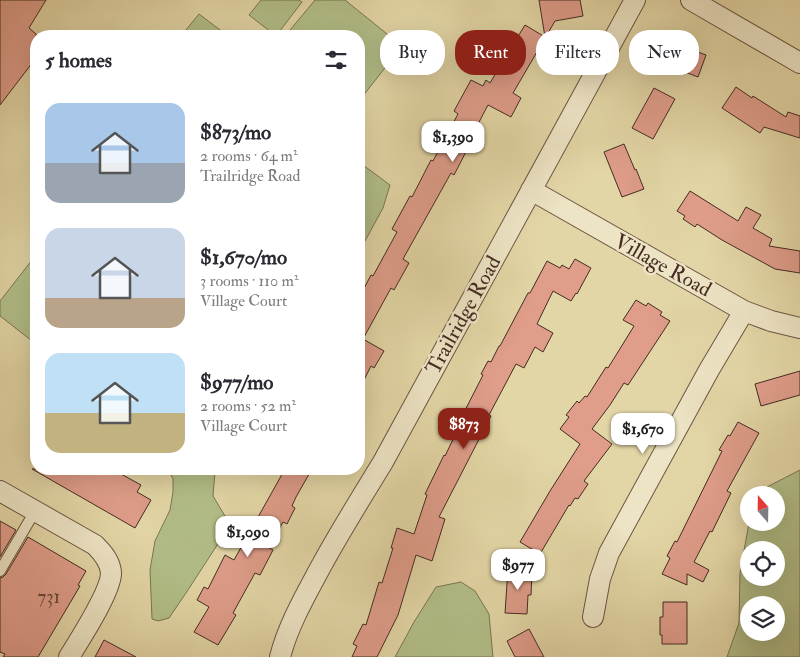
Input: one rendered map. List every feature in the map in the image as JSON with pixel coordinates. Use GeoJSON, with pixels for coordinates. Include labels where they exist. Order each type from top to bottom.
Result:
{"type":"FeatureCollection","features":[{"type":"Feature","properties":{"kind":"street","name":"Trailridge Road"},"geometry":{"type":"LineString","coordinates":[[280,657],[297,611],[340,532],[383,462],[635,0]]}},
{"type":"Feature","properties":{"kind":"street"},"geometry":{"type":"LineString","coordinates":[[691,0],[800,63]]}},
{"type":"Feature","properties":{"kind":"street","name":"Village Road"},"geometry":{"type":"LineString","coordinates":[[531,190],[744,311],[771,321],[800,328]]}},
{"type":"Feature","properties":{"kind":"street"},"geometry":{"type":"LineString","coordinates":[[593,617],[600,579],[609,553],[709,370],[744,311]]}},
{"type":"Feature","properties":{"kind":"street"},"geometry":{"type":"LineString","coordinates":[[0,491],[95,545],[104,554],[109,564],[111,575],[104,597],[69,657]]}},
{"type":"Feature","properties":{"kind":"lane"},"geometry":{"type":"LineString","coordinates":[[0,571],[35,511]]}},
{"type":"Feature","properties":{"kind":"green space"},"geometry":{"type":"Polygon","coordinates":[[[261,0],[299,0],[302,2],[281,30],[268,30],[249,15],[261,0]]]}},
{"type":"Feature","properties":{"kind":"green space"},"geometry":{"type":"Polygon","coordinates":[[[315,0],[345,0],[382,30],[380,30],[380,74],[365,93],[365,30],[290,30],[315,0]]]}},
{"type":"Feature","properties":{"kind":"green space"},"geometry":{"type":"Polygon","coordinates":[[[199,14],[220,30],[186,30],[199,14]]]}},
{"type":"Feature","properties":{"kind":"green space"},"geometry":{"type":"Polygon","coordinates":[[[365,166],[390,185],[383,208],[365,241],[365,166]]]}},
{"type":"Feature","properties":{"kind":"green space"},"geometry":{"type":"Polygon","coordinates":[[[30,263],[30,339],[0,316],[0,301],[30,263]]]}},
{"type":"Feature","properties":{"kind":"green space"},"geometry":{"type":"Polygon","coordinates":[[[800,470],[800,657],[727,657],[739,623],[740,573],[740,586],[785,586],[785,541],[746,541],[748,531],[785,531],[785,486],[769,486],[800,470]]]}},
{"type":"Feature","properties":{"kind":"green space"},"geometry":{"type":"Polygon","coordinates":[[[171,475],[215,475],[213,496],[225,516],[223,536],[169,618],[158,621],[152,619],[150,570],[155,541],[170,510],[173,479],[171,475]]]}},
{"type":"Feature","properties":{"kind":"green space"},"geometry":{"type":"Polygon","coordinates":[[[461,582],[475,591],[489,614],[493,657],[395,657],[436,587],[461,582]]]}},
{"type":"Feature","properties":{"kind":"building"},"geometry":{"type":"Polygon","coordinates":[[[0,0],[46,0],[29,28],[31,30],[30,66],[0,105],[0,0]]]}},
{"type":"Feature","properties":{"kind":"building"},"geometry":{"type":"Polygon","coordinates":[[[539,0],[580,0],[583,16],[555,21],[550,30],[544,30],[539,0]]]}},
{"type":"Feature","properties":{"kind":"building"},"geometry":{"type":"Polygon","coordinates":[[[525,25],[536,32],[536,54],[526,71],[526,30],[522,30],[525,25]]]}},
{"type":"Feature","properties":{"kind":"building"},"geometry":{"type":"Polygon","coordinates":[[[699,52],[706,55],[699,74],[699,52]]]}},
{"type":"Feature","properties":{"kind":"building"},"geometry":{"type":"Polygon","coordinates":[[[495,75],[524,75],[513,93],[521,98],[511,117],[488,105],[454,175],[451,173],[403,259],[409,263],[394,290],[391,288],[365,335],[365,286],[371,275],[373,276],[397,232],[392,229],[410,196],[412,197],[431,160],[433,161],[458,114],[454,111],[471,80],[483,86],[486,80],[490,83],[495,75]]]}},
{"type":"Feature","properties":{"kind":"building"},"geometry":{"type":"Polygon","coordinates":[[[736,87],[786,117],[788,112],[800,116],[800,138],[764,127],[760,133],[722,108],[736,87]]]}},
{"type":"Feature","properties":{"kind":"building"},"geometry":{"type":"Polygon","coordinates":[[[654,88],[675,99],[653,139],[632,128],[654,88]]]}},
{"type":"Feature","properties":{"kind":"building"},"geometry":{"type":"Polygon","coordinates":[[[624,144],[644,189],[622,197],[604,152],[624,144]]]}},
{"type":"Feature","properties":{"kind":"building"},"geometry":{"type":"Polygon","coordinates":[[[690,191],[738,221],[746,207],[761,215],[753,228],[772,239],[769,246],[800,251],[800,273],[775,269],[697,224],[695,227],[683,219],[685,216],[677,211],[690,191]]]}},
{"type":"Feature","properties":{"kind":"building"},"geometry":{"type":"Polygon","coordinates":[[[575,259],[591,268],[577,294],[571,301],[553,291],[537,324],[553,333],[543,352],[535,347],[524,368],[516,364],[439,517],[445,519],[432,561],[416,555],[398,615],[377,657],[352,657],[357,646],[353,644],[363,624],[366,625],[379,582],[382,583],[397,528],[414,534],[427,495],[425,494],[458,429],[456,428],[483,375],[481,374],[488,361],[491,362],[547,261],[560,268],[562,265],[569,269],[575,259]]]}},
{"type":"Feature","properties":{"kind":"building"},"geometry":{"type":"Polygon","coordinates":[[[636,300],[646,306],[648,303],[662,312],[660,315],[670,321],[628,385],[624,383],[592,429],[612,444],[584,481],[588,484],[578,499],[575,498],[569,505],[540,554],[520,542],[580,444],[560,429],[569,417],[566,415],[577,401],[579,403],[585,396],[587,397],[606,367],[608,368],[634,326],[623,320],[636,300]]]}},
{"type":"Feature","properties":{"kind":"building"},"geometry":{"type":"Polygon","coordinates":[[[365,340],[384,351],[374,368],[371,366],[365,378],[365,340]]]}},
{"type":"Feature","properties":{"kind":"building"},"geometry":{"type":"Polygon","coordinates":[[[800,371],[800,395],[761,406],[755,384],[800,371]]]}},
{"type":"Feature","properties":{"kind":"building"},"geometry":{"type":"Polygon","coordinates":[[[738,422],[759,433],[727,491],[731,493],[712,532],[710,531],[694,562],[709,570],[703,582],[687,574],[687,585],[662,574],[670,558],[667,556],[675,541],[677,542],[722,451],[719,450],[738,422]]]}},
{"type":"Feature","properties":{"kind":"building"},"geometry":{"type":"Polygon","coordinates":[[[42,475],[123,475],[141,485],[137,492],[151,500],[135,528],[42,475]]]}},
{"type":"Feature","properties":{"kind":"building"},"geometry":{"type":"Polygon","coordinates":[[[282,475],[309,475],[292,506],[295,508],[287,524],[283,522],[269,548],[273,550],[260,575],[255,573],[233,613],[236,615],[218,645],[194,632],[209,607],[197,600],[204,587],[208,589],[225,555],[234,560],[282,475]]]}},
{"type":"Feature","properties":{"kind":"building"},"geometry":{"type":"Polygon","coordinates":[[[0,521],[16,530],[0,557],[0,521]]]}},
{"type":"Feature","properties":{"kind":"building"},"geometry":{"type":"Polygon","coordinates":[[[28,537],[86,571],[78,585],[80,586],[38,657],[3,657],[5,654],[0,652],[0,578],[6,574],[28,537]]]}},
{"type":"Feature","properties":{"kind":"building"},"geometry":{"type":"Polygon","coordinates":[[[508,569],[532,571],[531,595],[528,595],[527,614],[505,613],[508,569]]]}},
{"type":"Feature","properties":{"kind":"building"},"geometry":{"type":"Polygon","coordinates":[[[663,602],[687,602],[687,644],[662,644],[660,617],[663,617],[663,602]]]}},
{"type":"Feature","properties":{"kind":"building"},"geometry":{"type":"Polygon","coordinates":[[[529,629],[544,657],[515,657],[507,641],[529,629]]]}},
{"type":"Feature","properties":{"kind":"building"},"geometry":{"type":"Polygon","coordinates":[[[104,640],[136,657],[95,657],[104,640]]]}}]}
